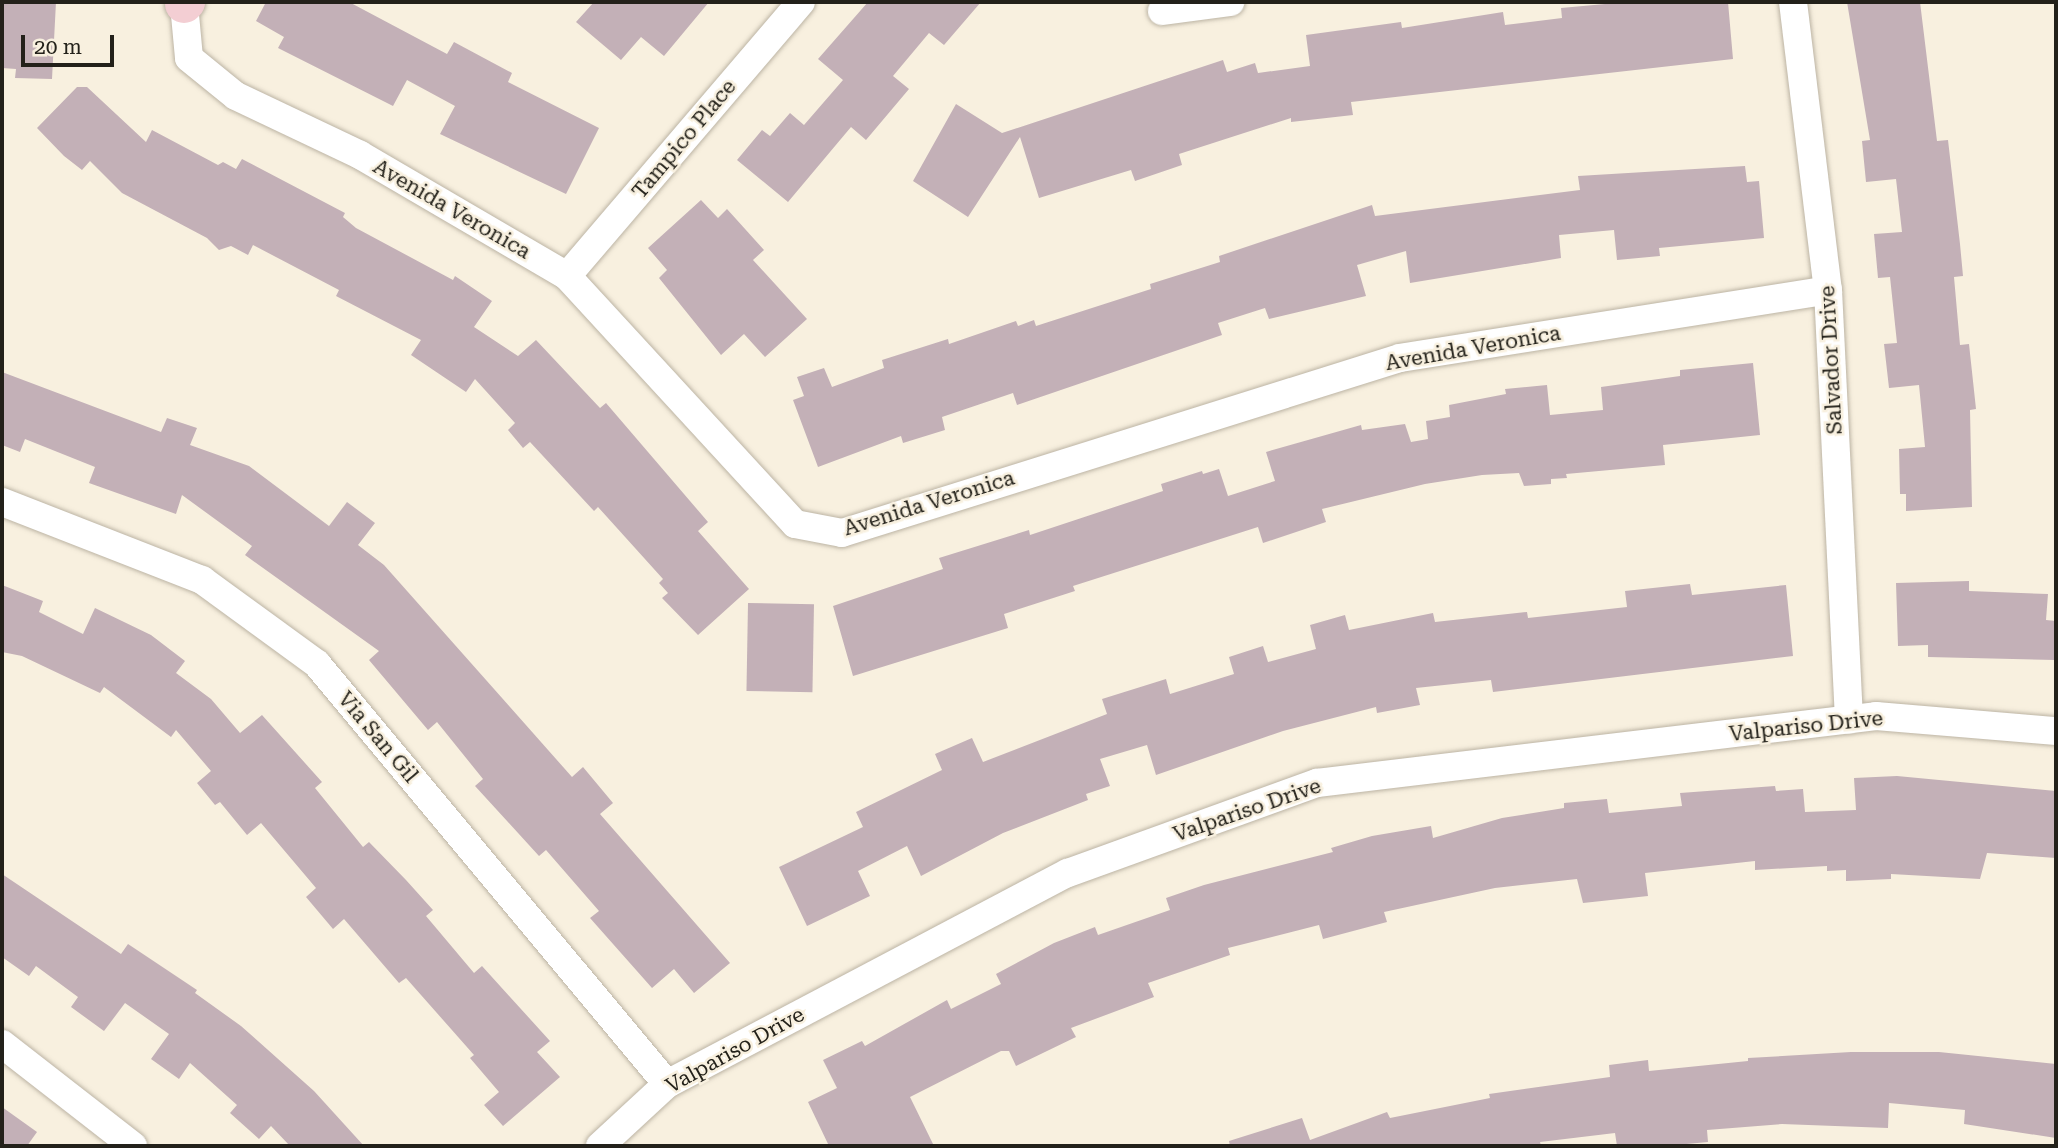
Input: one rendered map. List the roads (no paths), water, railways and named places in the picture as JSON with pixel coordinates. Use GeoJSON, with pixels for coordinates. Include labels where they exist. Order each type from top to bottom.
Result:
{"type":"FeatureCollection","features":[{"type":"Feature","properties":{"kind":"street","name":"Tampico Place"},"geometry":{"type":"LineString","coordinates":[[567,276],[801,2]]}},
{"type":"Feature","properties":{"kind":"street"},"geometry":{"type":"LineString","coordinates":[[1162,11],[1230,2]]}},
{"type":"Feature","properties":{"kind":"street","name":"Salvador Drive"},"geometry":{"type":"LineString","coordinates":[[1793,2],[1828,290],[1849,719]]}},
{"type":"Feature","properties":{"kind":"street","name":"Avenida Veronica"},"geometry":{"type":"LineString","coordinates":[[185,3],[188,58],[236,96],[360,155],[567,276],[795,524],[842,533],[1400,358],[1828,290]]}},
{"type":"Feature","properties":{"kind":"street","name":"Via San Gil"},"geometry":{"type":"LineString","coordinates":[[2,502],[202,580],[317,664],[667,1084]]}},
{"type":"Feature","properties":{"kind":"street","name":"Valpariso Drive"},"geometry":{"type":"LineString","coordinates":[[600,1146],[667,1084],[1068,873],[1317,783],[1876,716],[2056,731]]}},
{"type":"Feature","properties":{"kind":"street"},"geometry":{"type":"LineString","coordinates":[[2,1044],[133,1146]]}}]}
